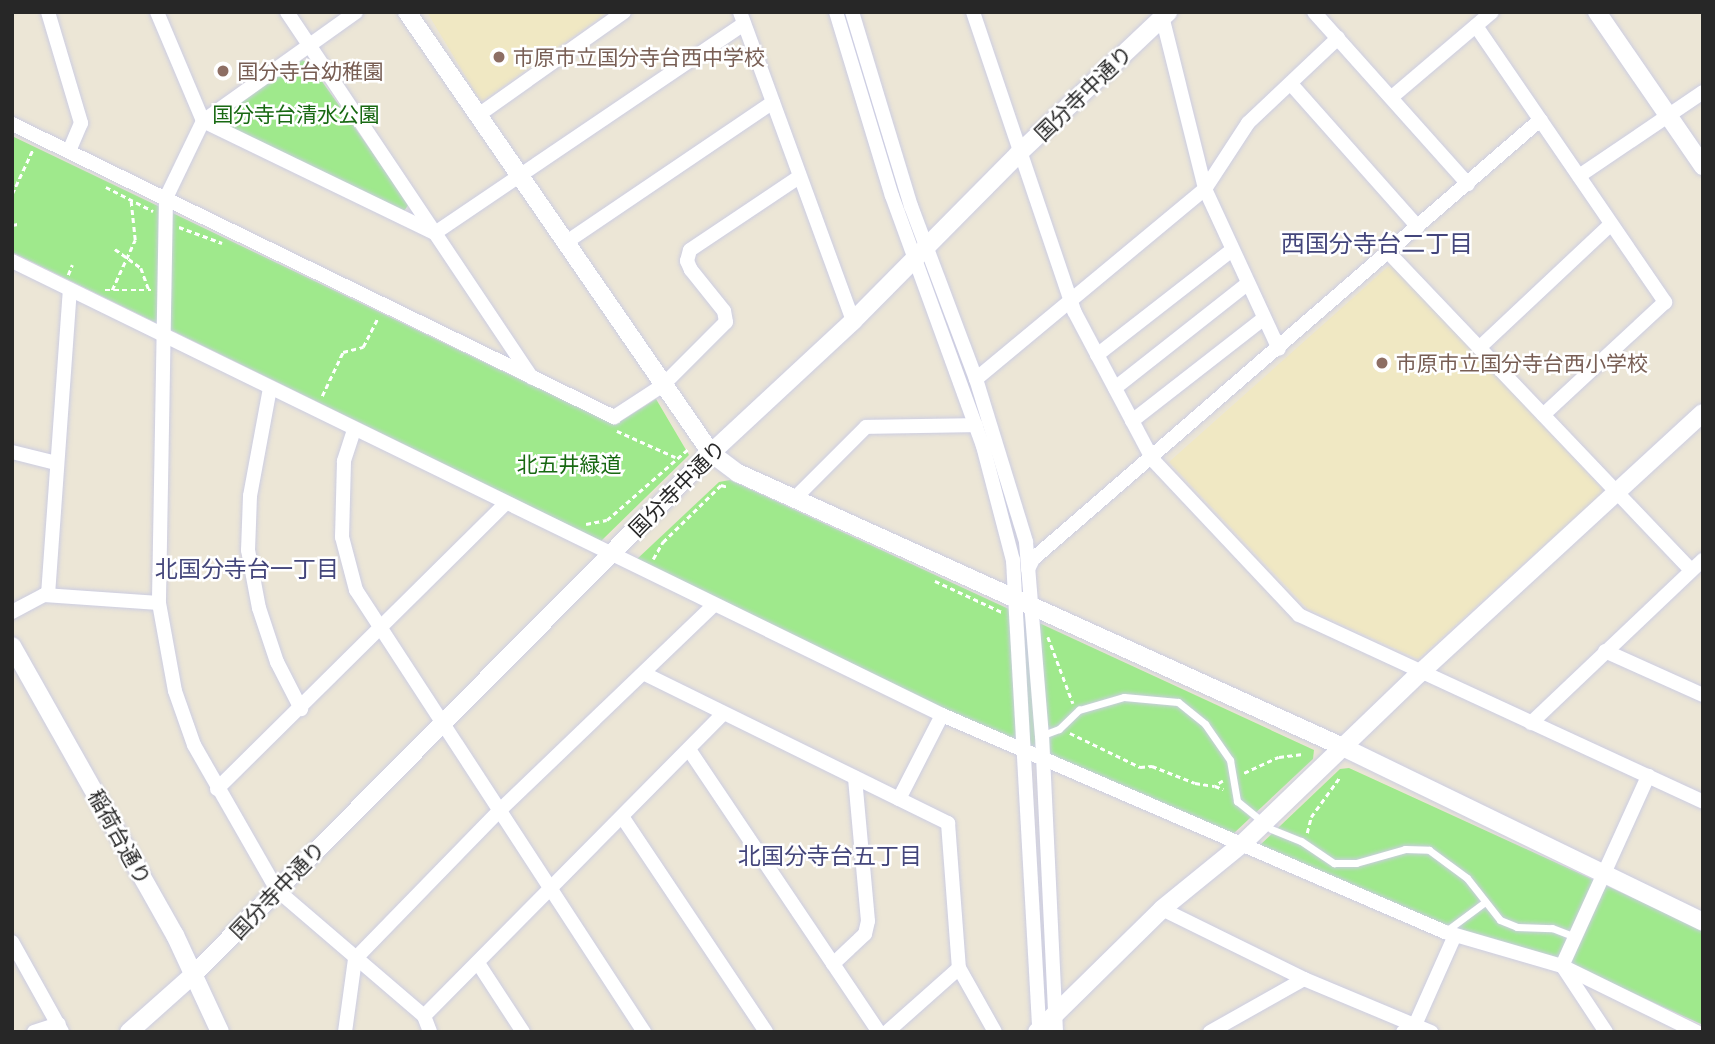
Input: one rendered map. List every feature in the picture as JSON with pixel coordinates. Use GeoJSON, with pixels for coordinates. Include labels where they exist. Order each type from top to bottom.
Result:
{"type":"FeatureCollection","features":[{"type":"Feature","properties":{"kind":"street"},"geometry":{"type":"LineString","coordinates":[[48,12],[81,123],[69,151]]}},
{"type":"Feature","properties":{"kind":"street"},"geometry":{"type":"LineString","coordinates":[[157,12],[203,121],[435,233]]}},
{"type":"Feature","properties":{"kind":"street"},"geometry":{"type":"LineString","coordinates":[[287,12],[533,379]]}},
{"type":"Feature","properties":{"kind":"street"},"geometry":{"type":"LineString","coordinates":[[356,12],[203,121],[166,198],[155,291],[162,332],[159,603],[174,691],[217,789],[277,890],[424,1016],[430,1032]]}},
{"type":"Feature","properties":{"kind":"street"},"geometry":{"type":"LineString","coordinates":[[407,12],[519,180],[711,453],[738,473],[1345,748],[1703,922]]}},
{"type":"Feature","properties":{"kind":"street"},"geometry":{"type":"LineString","coordinates":[[477,117],[624,12]]}},
{"type":"Feature","properties":{"kind":"street"},"geometry":{"type":"LineString","coordinates":[[836,12],[921,253],[976,425],[1008,534],[1024,603],[1042,735],[1055,1013]]}},
{"type":"Feature","properties":{"kind":"street"},"geometry":{"type":"LineString","coordinates":[[852,12],[921,253],[976,379],[1026,542],[1028,569],[1024,603],[1025,752],[1043,1031]]}},
{"type":"Feature","properties":{"kind":"street"},"geometry":{"type":"LineString","coordinates":[[973,12],[1018,154],[1071,298],[1097,355],[1153,460],[1299,615],[1703,802]]}},
{"type":"Feature","properties":{"kind":"street"},"geometry":{"type":"LineString","coordinates":[[1392,97],[1492,12]]}},
{"type":"Feature","properties":{"kind":"street"},"geometry":{"type":"LineString","coordinates":[[1597,12],[1703,166]]}},
{"type":"Feature","properties":{"kind":"street"},"geometry":{"type":"LineString","coordinates":[[1315,13],[1468,184]]}},
{"type":"Feature","properties":{"kind":"street"},"geometry":{"type":"LineString","coordinates":[[1164,14],[1205,189],[1279,349]]}},
{"type":"Feature","properties":{"kind":"street","name":"国分寺中通り"},"geometry":{"type":"LineString","coordinates":[[129,1032],[194,974],[440,723],[711,453],[853,321],[1018,154],[1164,14]]}},
{"type":"Feature","properties":{"kind":"street"},"geometry":{"type":"LineString","coordinates":[[435,233],[519,180],[742,18],[853,321]]}},
{"type":"Feature","properties":{"kind":"street"},"geometry":{"type":"LineString","coordinates":[[1476,26],[1665,302],[1543,415]]}},
{"type":"Feature","properties":{"kind":"street"},"geometry":{"type":"LineString","coordinates":[[976,379],[1205,189],[1248,123],[1338,38]]}},
{"type":"Feature","properties":{"kind":"street"},"geometry":{"type":"LineString","coordinates":[[1291,84],[1418,227]]}},
{"type":"Feature","properties":{"kind":"street"},"geometry":{"type":"LineString","coordinates":[[1578,176],[1703,92]]}},
{"type":"Feature","properties":{"kind":"street"},"geometry":{"type":"LineString","coordinates":[[565,243],[773,102]]}},
{"type":"Feature","properties":{"kind":"street"},"geometry":{"type":"LineString","coordinates":[[1028,569],[1033,559],[1153,460],[1540,120]]}},
{"type":"Feature","properties":{"kind":"street"},"geometry":{"type":"LineString","coordinates":[[12,124],[614,417],[663,385],[726,322],[724,311],[691,270],[687,261],[690,250],[799,177]]}},
{"type":"Feature","properties":{"kind":"street"},"geometry":{"type":"LineString","coordinates":[[1479,348],[1611,224]]}},
{"type":"Feature","properties":{"kind":"street"},"geometry":{"type":"LineString","coordinates":[[1097,355],[1232,250]]}},
{"type":"Feature","properties":{"kind":"street"},"geometry":{"type":"LineString","coordinates":[[1389,253],[1691,570]]}},
{"type":"Feature","properties":{"kind":"street"},"geometry":{"type":"LineString","coordinates":[[12,261],[73,285],[354,430],[942,715],[1450,933],[1562,966],[1697,1032]]}},
{"type":"Feature","properties":{"kind":"street"},"geometry":{"type":"LineString","coordinates":[[1115,388],[1247,284]]}},
{"type":"Feature","properties":{"kind":"street"},"geometry":{"type":"LineString","coordinates":[[48,596],[56,463],[73,285]]}},
{"type":"Feature","properties":{"kind":"street"},"geometry":{"type":"LineString","coordinates":[[1132,421],[1263,318]]}},
{"type":"Feature","properties":{"kind":"street"},"geometry":{"type":"LineString","coordinates":[[270,388],[250,496],[248,550],[274,651],[301,709]]}},
{"type":"Feature","properties":{"kind":"street"},"geometry":{"type":"LineString","coordinates":[[1043,1031],[1055,1013],[1162,909],[1242,844],[1345,748],[1420,673],[1703,413]]}},
{"type":"Feature","properties":{"kind":"street"},"geometry":{"type":"LineString","coordinates":[[794,499],[866,427],[976,425]]}},
{"type":"Feature","properties":{"kind":"street"},"geometry":{"type":"LineString","coordinates":[[354,430],[344,460],[342,537],[356,590],[498,813],[644,1032]]}},
{"type":"Feature","properties":{"kind":"street"},"geometry":{"type":"LineString","coordinates":[[12,452],[56,463]]}},
{"type":"Feature","properties":{"kind":"street"},"geometry":{"type":"LineString","coordinates":[[217,789],[301,709],[505,504]]}},
{"type":"Feature","properties":{"kind":"street"},"geometry":{"type":"LineString","coordinates":[[1531,723],[1703,560]]}},
{"type":"Feature","properties":{"kind":"street"},"geometry":{"type":"LineString","coordinates":[[12,612],[48,596],[159,603]]}},
{"type":"Feature","properties":{"kind":"street"},"geometry":{"type":"LineString","coordinates":[[345,1032],[355,959],[498,813],[714,605]]}},
{"type":"Feature","properties":{"kind":"street","name":"稲荷台通り"},"geometry":{"type":"LineString","coordinates":[[12,646],[194,974],[220,1032]]}},
{"type":"Feature","properties":{"kind":"street"},"geometry":{"type":"LineString","coordinates":[[1605,651],[1703,695]]}},
{"type":"Feature","properties":{"kind":"street"},"geometry":{"type":"LineString","coordinates":[[645,674],[948,823],[959,968],[995,1032]]}},
{"type":"Feature","properties":{"kind":"street"},"geometry":{"type":"LineString","coordinates":[[424,1016],[691,751],[723,714]]}},
{"type":"Feature","properties":{"kind":"street"},"geometry":{"type":"LineString","coordinates":[[899,799],[942,715]]}},
{"type":"Feature","properties":{"kind":"street"},"geometry":{"type":"LineString","coordinates":[[691,751],[879,1032]]}},
{"type":"Feature","properties":{"kind":"street"},"geometry":{"type":"LineString","coordinates":[[1562,966],[1648,776]]}},
{"type":"Feature","properties":{"kind":"street"},"geometry":{"type":"LineString","coordinates":[[833,964],[865,934],[868,921],[855,778]]}},
{"type":"Feature","properties":{"kind":"street"},"geometry":{"type":"LineString","coordinates":[[623,818],[766,1032]]}},
{"type":"Feature","properties":{"kind":"street"},"geometry":{"type":"LineString","coordinates":[[1162,909],[1409,1028],[1431,1032]]}},
{"type":"Feature","properties":{"kind":"street"},"geometry":{"type":"LineString","coordinates":[[1409,1028],[1450,933]]}},
{"type":"Feature","properties":{"kind":"street"},"geometry":{"type":"LineString","coordinates":[[12,942],[60,1028],[34,1032]]}},
{"type":"Feature","properties":{"kind":"street"},"geometry":{"type":"LineString","coordinates":[[478,963],[523,1032]]}},
{"type":"Feature","properties":{"kind":"street"},"geometry":{"type":"LineString","coordinates":[[1562,966],[1606,1032]]}},
{"type":"Feature","properties":{"kind":"street"},"geometry":{"type":"LineString","coordinates":[[887,1032],[959,968]]}},
{"type":"Feature","properties":{"kind":"street"},"geometry":{"type":"LineString","coordinates":[[1210,1032],[1304,979]]}},
{"type":"Feature","properties":{"kind":"lane"},"geometry":{"type":"LineString","coordinates":[[1042,735],[1062,725],[1076,712],[1124,697],[1178,702],[1205,724],[1230,760],[1237,801],[1257,817]]}},
{"type":"Feature","properties":{"kind":"lane"},"geometry":{"type":"LineString","coordinates":[[1271,829],[1304,843],[1334,863],[1356,863],[1405,849],[1429,850],[1467,878],[1500,920],[1517,927],[1552,928],[1575,937]]}},
{"type":"Feature","properties":{"kind":"lane"},"geometry":{"type":"LineString","coordinates":[[1450,933],[1485,902]]}},
{"type":"Feature","properties":{"kind":"path"},"geometry":{"type":"LineString","coordinates":[[12,194],[34,149]]}},
{"type":"Feature","properties":{"kind":"path"},"geometry":{"type":"LineString","coordinates":[[111,290],[135,240],[131,200]]}},
{"type":"Feature","properties":{"kind":"path"},"geometry":{"type":"LineString","coordinates":[[12,225],[18,225]]}},
{"type":"Feature","properties":{"kind":"path"},"geometry":{"type":"LineString","coordinates":[[115,249],[141,268],[155,291]]}},
{"type":"Feature","properties":{"kind":"path"},"geometry":{"type":"LineString","coordinates":[[56,270],[73,285]]}},
{"type":"Feature","properties":{"kind":"path"},"geometry":{"type":"LineString","coordinates":[[94,290],[155,291]]}},
{"type":"Feature","properties":{"kind":"path"},"geometry":{"type":"LineString","coordinates":[[321,398],[343,352],[363,347],[378,318]]}},
{"type":"Feature","properties":{"kind":"path"},"geometry":{"type":"LineString","coordinates":[[582,525],[607,520],[681,451],[691,448]]}},
{"type":"Feature","properties":{"kind":"path"},"geometry":{"type":"LineString","coordinates":[[646,570],[663,542],[721,485]]}},
{"type":"Feature","properties":{"kind":"path"},"geometry":{"type":"LineString","coordinates":[[1043,630],[1076,712]]}},
{"type":"Feature","properties":{"kind":"path"},"geometry":{"type":"LineString","coordinates":[[1062,725],[1075,739],[1140,767],[1152,766],[1195,783],[1215,786]]}},
{"type":"Feature","properties":{"kind":"path"},"geometry":{"type":"LineString","coordinates":[[1235,779],[1279,757],[1303,754]]}},
{"type":"Feature","properties":{"kind":"path"},"geometry":{"type":"LineString","coordinates":[[1304,843],[1311,817],[1340,777]]}},
{"type":"Feature","properties":{"kind":"shaded area","name":"市原市立国分寺台西中学校"},"geometry":{"type":"Polygon","coordinates":[[[427,12],[608,12],[481,102],[427,12]]]}},
{"type":"Feature","properties":{"kind":"shaded area","name":"市原市立国分寺台西小学校"},"geometry":{"type":"Polygon","coordinates":[[[1391,264],[1604,491],[1418,659],[1308,609],[1169,462],[1391,264]]]}},
{"type":"Feature","properties":{"kind":"green space","name":"国分寺台清水公園"},"geometry":{"type":"Polygon","coordinates":[[[302,60],[309,63],[409,204],[404,211],[220,123],[220,116],[302,60]]]}},
{"type":"Feature","properties":{"kind":"green space","name":"北五井緑道"},"geometry":{"type":"Polygon","coordinates":[[[12,136],[615,425],[656,399],[689,455],[601,541],[12,252],[12,136]]]}},
{"type":"Feature","properties":{"kind":"green space"},"geometry":{"type":"Polygon","coordinates":[[[730,480],[1314,750],[1313,759],[1233,834],[942,708],[636,560],[719,482],[730,480]]]}},
{"type":"Feature","properties":{"kind":"green space"},"geometry":{"type":"Polygon","coordinates":[[[1349,768],[1703,930],[1703,1025],[1552,956],[1459,932],[1259,846],[1340,769],[1349,768]]]}},
{"type":"Feature","properties":{"kind":"place","name":"市原市立国分寺台西中学校"},"geometry":{"type":"Point","coordinates":[499,57]}},
{"type":"Feature","properties":{"kind":"place","name":"国分寺台幼稚園"},"geometry":{"type":"Point","coordinates":[223,71]}},
{"type":"Feature","properties":{"kind":"place","name":"市原市立国分寺台西小学校"},"geometry":{"type":"Point","coordinates":[1382,363]}},
{"type":"Feature","properties":{"kind":"district","name":"西国分寺台二丁目"},"geometry":{"type":"Point","coordinates":[1377,244]}},
{"type":"Feature","properties":{"kind":"district","name":"北国分寺台一丁目"},"geometry":{"type":"Point","coordinates":[247,569]}},
{"type":"Feature","properties":{"kind":"district","name":"北国分寺台五丁目"},"geometry":{"type":"Point","coordinates":[830,856]}}]}
